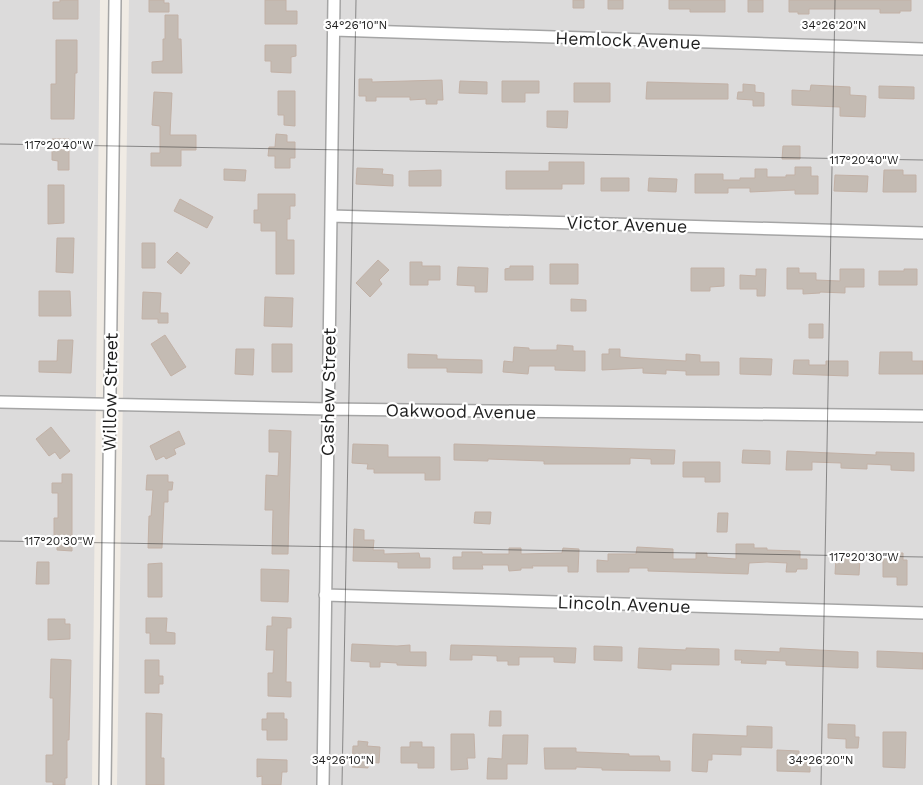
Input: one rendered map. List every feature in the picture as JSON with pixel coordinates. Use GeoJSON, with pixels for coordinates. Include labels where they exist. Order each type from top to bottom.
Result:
{"type":"FeatureCollection","features":[{"type":"Feature","properties":{"kind":"street","name":"Willow Street"},"geometry":{"type":"LineString","coordinates":[[105,785],[115,0]]}},
{"type":"Feature","properties":{"kind":"street","name":"Cashew Street"},"geometry":{"type":"LineString","coordinates":[[323,785],[334,0]]}},
{"type":"Feature","properties":{"kind":"street","name":"Hemlock Avenue"},"geometry":{"type":"LineString","coordinates":[[334,30],[923,49]]}},
{"type":"Feature","properties":{"kind":"street","name":"Victor Avenue"},"geometry":{"type":"LineString","coordinates":[[331,216],[923,233]]}},
{"type":"Feature","properties":{"kind":"street","name":"Oakwood Avenue"},"geometry":{"type":"LineString","coordinates":[[0,402],[328,409],[923,416]]}},
{"type":"Feature","properties":{"kind":"street","name":"Lincoln Avenue"},"geometry":{"type":"LineString","coordinates":[[326,595],[923,613]]}},
{"type":"Feature","properties":{"kind":"shaded area"},"geometry":{"type":"Polygon","coordinates":[[[0,0],[100,0],[92,785],[0,785],[0,0]]]}},
{"type":"Feature","properties":{"kind":"shaded area"},"geometry":{"type":"Polygon","coordinates":[[[129,0],[923,0],[923,785],[117,785],[129,0]]]}},
{"type":"Feature","properties":{"kind":"building"},"geometry":{"type":"Polygon","coordinates":[[[60,0],[78,0],[78,19],[53,19],[53,2],[60,2],[60,0]]]}},
{"type":"Feature","properties":{"kind":"building"},"geometry":{"type":"Polygon","coordinates":[[[149,0],[164,0],[164,3],[169,3],[169,12],[149,12],[149,0]]]}},
{"type":"Feature","properties":{"kind":"building"},"geometry":{"type":"Polygon","coordinates":[[[265,0],[286,0],[286,11],[297,11],[297,24],[265,24],[265,0]]]}},
{"type":"Feature","properties":{"kind":"building"},"geometry":{"type":"Polygon","coordinates":[[[573,0],[584,0],[584,8],[573,8],[573,0]]]}},
{"type":"Feature","properties":{"kind":"building"},"geometry":{"type":"Polygon","coordinates":[[[608,0],[623,0],[623,9],[608,9],[608,0]]]}},
{"type":"Feature","properties":{"kind":"building"},"geometry":{"type":"Polygon","coordinates":[[[669,0],[725,0],[725,12],[690,12],[690,9],[669,9],[669,0]]]}},
{"type":"Feature","properties":{"kind":"building"},"geometry":{"type":"Polygon","coordinates":[[[748,0],[763,0],[763,12],[748,12],[748,0]]]}},
{"type":"Feature","properties":{"kind":"building"},"geometry":{"type":"Polygon","coordinates":[[[789,0],[911,0],[911,11],[880,13],[880,9],[809,9],[809,14],[798,14],[798,12],[789,12],[789,0]]]}},
{"type":"Feature","properties":{"kind":"building"},"geometry":{"type":"Polygon","coordinates":[[[165,15],[178,15],[178,39],[181,39],[182,73],[152,73],[152,62],[163,61],[165,15]]]}},
{"type":"Feature","properties":{"kind":"building"},"geometry":{"type":"Polygon","coordinates":[[[56,40],[77,40],[74,119],[51,119],[51,84],[56,84],[56,40]]]}},
{"type":"Feature","properties":{"kind":"building"},"geometry":{"type":"Polygon","coordinates":[[[265,45],[296,45],[296,56],[291,57],[291,73],[271,72],[271,61],[265,61],[265,45]]]}},
{"type":"Feature","properties":{"kind":"building"},"geometry":{"type":"Polygon","coordinates":[[[359,79],[372,79],[372,82],[442,80],[443,100],[437,100],[437,104],[426,104],[426,99],[410,100],[410,97],[376,97],[376,101],[366,101],[366,96],[359,96],[359,79]]]}},
{"type":"Feature","properties":{"kind":"building"},"geometry":{"type":"Polygon","coordinates":[[[460,81],[487,82],[487,94],[459,93],[460,81]]]}},
{"type":"Feature","properties":{"kind":"building"},"geometry":{"type":"Polygon","coordinates":[[[502,81],[539,81],[539,93],[525,93],[525,102],[502,102],[502,81]]]}},
{"type":"Feature","properties":{"kind":"building"},"geometry":{"type":"Polygon","coordinates":[[[647,82],[728,84],[728,99],[646,99],[647,82]]]}},
{"type":"Feature","properties":{"kind":"building"},"geometry":{"type":"Polygon","coordinates":[[[574,83],[610,83],[610,102],[574,102],[574,83]]]}},
{"type":"Feature","properties":{"kind":"building"},"geometry":{"type":"Polygon","coordinates":[[[743,84],[755,85],[755,92],[764,93],[764,106],[753,106],[753,100],[737,99],[738,92],[743,92],[743,84]]]}},
{"type":"Feature","properties":{"kind":"building"},"geometry":{"type":"Polygon","coordinates":[[[811,85],[850,87],[850,95],[866,96],[865,117],[840,116],[840,107],[792,105],[792,90],[810,91],[811,85]]]}},
{"type":"Feature","properties":{"kind":"building"},"geometry":{"type":"Polygon","coordinates":[[[879,86],[914,87],[914,99],[879,98],[879,86]]]}},
{"type":"Feature","properties":{"kind":"building"},"geometry":{"type":"Polygon","coordinates":[[[278,91],[295,91],[295,126],[284,125],[284,115],[278,115],[278,91]]]}},
{"type":"Feature","properties":{"kind":"building"},"geometry":{"type":"Polygon","coordinates":[[[154,92],[172,93],[170,135],[196,135],[196,150],[181,150],[181,166],[151,166],[151,153],[160,153],[160,126],[152,125],[154,92]]]}},
{"type":"Feature","properties":{"kind":"building"},"geometry":{"type":"Polygon","coordinates":[[[547,111],[568,111],[567,128],[547,127],[547,111]]]}},
{"type":"Feature","properties":{"kind":"building"},"geometry":{"type":"Polygon","coordinates":[[[276,134],[287,135],[287,142],[295,142],[295,158],[290,158],[290,168],[275,168],[275,156],[268,156],[269,147],[275,147],[276,134]]]}},
{"type":"Feature","properties":{"kind":"building"},"geometry":{"type":"Polygon","coordinates":[[[52,139],[69,139],[69,170],[58,170],[58,161],[52,160],[52,139]]]}},
{"type":"Feature","properties":{"kind":"building"},"geometry":{"type":"Polygon","coordinates":[[[783,146],[800,146],[800,159],[782,159],[783,146]]]}},
{"type":"Feature","properties":{"kind":"building"},"geometry":{"type":"Polygon","coordinates":[[[549,162],[584,162],[584,184],[562,184],[562,189],[506,189],[506,171],[549,171],[549,162]]]}},
{"type":"Feature","properties":{"kind":"building"},"geometry":{"type":"Polygon","coordinates":[[[795,167],[811,167],[811,176],[818,176],[818,194],[795,194],[795,190],[750,192],[750,188],[728,188],[728,193],[695,193],[695,174],[723,174],[723,180],[740,180],[740,178],[755,178],[755,169],[767,169],[767,177],[786,177],[786,175],[795,175],[795,167]]]}},
{"type":"Feature","properties":{"kind":"building"},"geometry":{"type":"Polygon","coordinates":[[[357,168],[383,169],[382,174],[393,175],[393,186],[356,184],[357,168]]]}},
{"type":"Feature","properties":{"kind":"building"},"geometry":{"type":"Polygon","coordinates":[[[224,169],[246,170],[245,181],[224,180],[224,169]]]}},
{"type":"Feature","properties":{"kind":"building"},"geometry":{"type":"Polygon","coordinates":[[[441,170],[441,186],[409,186],[409,171],[441,170]]]}},
{"type":"Feature","properties":{"kind":"building"},"geometry":{"type":"Polygon","coordinates":[[[884,170],[903,170],[903,175],[916,175],[916,192],[883,192],[884,170]]]}},
{"type":"Feature","properties":{"kind":"building"},"geometry":{"type":"Polygon","coordinates":[[[835,175],[868,176],[867,192],[834,191],[835,175]]]}},
{"type":"Feature","properties":{"kind":"building"},"geometry":{"type":"Polygon","coordinates":[[[601,178],[629,178],[629,191],[601,191],[601,178]]]}},
{"type":"Feature","properties":{"kind":"building"},"geometry":{"type":"Polygon","coordinates":[[[649,178],[677,179],[676,192],[648,191],[649,178]]]}},
{"type":"Feature","properties":{"kind":"building"},"geometry":{"type":"Polygon","coordinates":[[[48,185],[64,185],[64,223],[48,224],[48,185]]]}},
{"type":"Feature","properties":{"kind":"building"},"geometry":{"type":"Polygon","coordinates":[[[258,194],[295,194],[295,206],[290,206],[290,219],[287,219],[287,240],[294,240],[294,274],[276,274],[276,231],[261,231],[261,223],[254,223],[254,210],[258,210],[258,194]]]}},
{"type":"Feature","properties":{"kind":"building"},"geometry":{"type":"Polygon","coordinates":[[[180,199],[213,217],[207,228],[174,211],[180,199]]]}},
{"type":"Feature","properties":{"kind":"building"},"geometry":{"type":"Polygon","coordinates":[[[57,238],[74,238],[73,273],[56,272],[57,238]]]}},
{"type":"Feature","properties":{"kind":"building"},"geometry":{"type":"Polygon","coordinates":[[[142,243],[155,243],[155,268],[142,268],[142,243]]]}},
{"type":"Feature","properties":{"kind":"building"},"geometry":{"type":"Polygon","coordinates":[[[177,252],[190,263],[181,274],[167,262],[177,252]]]}},
{"type":"Feature","properties":{"kind":"building"},"geometry":{"type":"Polygon","coordinates":[[[378,260],[389,270],[379,280],[382,284],[370,297],[356,283],[378,260]]]}},
{"type":"Feature","properties":{"kind":"building"},"geometry":{"type":"Polygon","coordinates":[[[410,262],[422,262],[422,266],[440,266],[440,280],[428,280],[428,285],[410,285],[410,262]]]}},
{"type":"Feature","properties":{"kind":"building"},"geometry":{"type":"Polygon","coordinates":[[[550,264],[578,264],[578,284],[550,284],[550,264]]]}},
{"type":"Feature","properties":{"kind":"building"},"geometry":{"type":"Polygon","coordinates":[[[510,266],[533,266],[533,280],[505,280],[505,269],[510,268],[510,266]]]}},
{"type":"Feature","properties":{"kind":"building"},"geometry":{"type":"Polygon","coordinates":[[[458,267],[488,268],[487,292],[475,292],[475,286],[457,285],[458,267]]]}},
{"type":"Feature","properties":{"kind":"building"},"geometry":{"type":"Polygon","coordinates":[[[691,268],[724,268],[724,286],[710,287],[710,291],[691,291],[691,268]]]}},
{"type":"Feature","properties":{"kind":"building"},"geometry":{"type":"Polygon","coordinates":[[[787,268],[799,268],[799,273],[816,273],[816,280],[840,281],[840,269],[864,269],[864,287],[845,287],[845,293],[820,292],[803,294],[803,289],[787,289],[787,268]]]}},
{"type":"Feature","properties":{"kind":"building"},"geometry":{"type":"Polygon","coordinates":[[[756,269],[766,269],[765,296],[757,296],[757,289],[740,289],[740,275],[756,276],[756,269]]]}},
{"type":"Feature","properties":{"kind":"building"},"geometry":{"type":"Polygon","coordinates":[[[904,269],[917,269],[917,285],[879,285],[879,271],[904,271],[904,269]]]}},
{"type":"Feature","properties":{"kind":"building"},"geometry":{"type":"Polygon","coordinates":[[[39,291],[70,291],[71,316],[39,316],[39,291]]]}},
{"type":"Feature","properties":{"kind":"building"},"geometry":{"type":"Polygon","coordinates":[[[143,292],[161,293],[160,313],[168,313],[168,323],[158,323],[158,319],[142,319],[143,292]]]}},
{"type":"Feature","properties":{"kind":"building"},"geometry":{"type":"Polygon","coordinates":[[[265,297],[293,298],[292,327],[264,326],[265,297]]]}},
{"type":"Feature","properties":{"kind":"building"},"geometry":{"type":"Polygon","coordinates":[[[571,299],[586,300],[586,311],[571,311],[571,299]]]}},
{"type":"Feature","properties":{"kind":"building"},"geometry":{"type":"Polygon","coordinates":[[[809,324],[823,324],[823,338],[809,338],[809,324]]]}},
{"type":"Feature","properties":{"kind":"building"},"geometry":{"type":"Polygon","coordinates":[[[165,335],[186,367],[171,376],[151,344],[165,335]]]}},
{"type":"Feature","properties":{"kind":"building"},"geometry":{"type":"Polygon","coordinates":[[[58,340],[73,340],[71,373],[39,372],[39,361],[57,361],[58,340]]]}},
{"type":"Feature","properties":{"kind":"building"},"geometry":{"type":"Polygon","coordinates":[[[272,344],[292,344],[292,372],[272,372],[272,344]]]}},
{"type":"Feature","properties":{"kind":"building"},"geometry":{"type":"Polygon","coordinates":[[[557,345],[573,346],[573,351],[585,351],[585,371],[555,370],[555,366],[529,366],[528,374],[503,372],[504,361],[513,362],[514,347],[529,348],[529,350],[557,350],[557,345]]]}},
{"type":"Feature","properties":{"kind":"building"},"geometry":{"type":"Polygon","coordinates":[[[236,349],[254,349],[253,375],[235,374],[236,349]]]}},
{"type":"Feature","properties":{"kind":"building"},"geometry":{"type":"Polygon","coordinates":[[[609,349],[620,349],[620,357],[631,358],[686,361],[686,354],[700,355],[700,362],[719,362],[719,375],[686,375],[686,371],[666,370],[666,374],[643,373],[643,368],[602,370],[602,354],[609,354],[609,349]]]}},
{"type":"Feature","properties":{"kind":"building"},"geometry":{"type":"Polygon","coordinates":[[[880,352],[912,352],[912,361],[923,361],[923,374],[879,374],[880,352]]]}},
{"type":"Feature","properties":{"kind":"building"},"geometry":{"type":"Polygon","coordinates":[[[408,354],[437,355],[437,359],[482,360],[482,373],[447,372],[447,368],[408,368],[408,354]]]}},
{"type":"Feature","properties":{"kind":"building"},"geometry":{"type":"Polygon","coordinates":[[[740,358],[772,359],[771,375],[740,374],[740,358]]]}},
{"type":"Feature","properties":{"kind":"building"},"geometry":{"type":"Polygon","coordinates":[[[794,360],[809,360],[809,365],[826,365],[826,361],[848,361],[848,376],[793,374],[794,360]]]}},
{"type":"Feature","properties":{"kind":"building"},"geometry":{"type":"Polygon","coordinates":[[[51,427],[70,451],[60,459],[55,452],[49,456],[36,439],[51,427]]]}},
{"type":"Feature","properties":{"kind":"building"},"geometry":{"type":"Polygon","coordinates":[[[269,430],[291,431],[288,554],[272,554],[273,510],[265,510],[266,475],[278,476],[279,452],[269,452],[269,430]]]}},
{"type":"Feature","properties":{"kind":"building"},"geometry":{"type":"Polygon","coordinates":[[[179,431],[185,444],[174,449],[176,454],[166,459],[164,456],[156,460],[150,446],[179,431]]]}},
{"type":"Feature","properties":{"kind":"building"},"geometry":{"type":"Polygon","coordinates":[[[353,444],[388,445],[388,457],[440,457],[440,480],[425,480],[425,473],[374,473],[374,469],[367,469],[368,464],[352,463],[353,444]]]}},
{"type":"Feature","properties":{"kind":"building"},"geometry":{"type":"Polygon","coordinates":[[[454,444],[675,450],[674,464],[651,464],[651,459],[630,458],[630,464],[544,464],[544,461],[454,460],[454,444]]]}},
{"type":"Feature","properties":{"kind":"building"},"geometry":{"type":"Polygon","coordinates":[[[743,450],[770,451],[770,464],[742,463],[743,450]]]}},
{"type":"Feature","properties":{"kind":"building"},"geometry":{"type":"Polygon","coordinates":[[[787,451],[876,455],[876,452],[914,453],[914,471],[891,470],[891,465],[867,464],[867,469],[841,468],[841,463],[812,462],[812,470],[786,470],[787,451]]]}},
{"type":"Feature","properties":{"kind":"building"},"geometry":{"type":"Polygon","coordinates":[[[683,462],[720,462],[720,482],[705,482],[705,477],[683,477],[683,462]]]}},
{"type":"Feature","properties":{"kind":"building"},"geometry":{"type":"Polygon","coordinates":[[[62,474],[72,474],[72,551],[57,550],[57,535],[54,535],[54,518],[58,518],[58,493],[52,493],[52,483],[62,483],[62,474]]]}},
{"type":"Feature","properties":{"kind":"building"},"geometry":{"type":"Polygon","coordinates":[[[147,475],[168,475],[168,482],[173,482],[172,490],[168,490],[168,502],[164,502],[162,548],[148,548],[149,516],[151,516],[153,490],[146,490],[147,475]]]}},
{"type":"Feature","properties":{"kind":"building"},"geometry":{"type":"Polygon","coordinates":[[[475,512],[491,512],[490,524],[474,523],[475,512]]]}},
{"type":"Feature","properties":{"kind":"building"},"geometry":{"type":"Polygon","coordinates":[[[718,513],[728,513],[727,532],[717,532],[718,513]]]}},
{"type":"Feature","properties":{"kind":"building"},"geometry":{"type":"Polygon","coordinates":[[[354,529],[364,530],[364,540],[374,540],[373,550],[384,550],[384,554],[419,553],[420,558],[430,558],[430,568],[398,568],[398,562],[353,561],[354,529]]]}},
{"type":"Feature","properties":{"kind":"building"},"geometry":{"type":"Polygon","coordinates":[[[736,544],[754,544],[754,548],[767,548],[767,550],[800,551],[800,559],[807,559],[807,569],[786,572],[787,563],[767,562],[749,563],[748,574],[648,571],[648,568],[629,568],[629,572],[597,572],[597,560],[608,561],[608,554],[636,554],[637,547],[673,549],[673,559],[696,559],[696,553],[707,553],[707,557],[736,559],[736,544]]]}},
{"type":"Feature","properties":{"kind":"building"},"geometry":{"type":"Polygon","coordinates":[[[509,548],[521,548],[521,554],[562,553],[563,548],[579,549],[578,572],[568,572],[568,566],[532,566],[533,568],[509,571],[508,565],[482,565],[483,569],[453,569],[453,557],[462,557],[462,552],[509,554],[509,548]]]}},
{"type":"Feature","properties":{"kind":"building"},"geometry":{"type":"Polygon","coordinates":[[[883,553],[903,553],[903,560],[907,560],[907,585],[897,585],[897,577],[883,577],[883,553]]]}},
{"type":"Feature","properties":{"kind":"building"},"geometry":{"type":"Polygon","coordinates":[[[836,557],[860,558],[859,575],[835,574],[836,557]]]}},
{"type":"Feature","properties":{"kind":"building"},"geometry":{"type":"Polygon","coordinates":[[[37,562],[49,562],[49,584],[36,584],[37,562]]]}},
{"type":"Feature","properties":{"kind":"building"},"geometry":{"type":"Polygon","coordinates":[[[162,563],[162,597],[148,597],[148,564],[162,563]]]}},
{"type":"Feature","properties":{"kind":"building"},"geometry":{"type":"Polygon","coordinates":[[[261,569],[289,570],[288,602],[261,601],[261,569]]]}},
{"type":"Feature","properties":{"kind":"building"},"geometry":{"type":"Polygon","coordinates":[[[272,617],[291,618],[291,628],[287,628],[286,682],[291,682],[291,697],[268,696],[268,673],[273,673],[274,650],[266,650],[267,626],[272,626],[272,617]]]}},
{"type":"Feature","properties":{"kind":"building"},"geometry":{"type":"Polygon","coordinates":[[[146,618],[167,618],[166,632],[175,633],[175,644],[150,644],[150,633],[146,633],[146,618]]]}},
{"type":"Feature","properties":{"kind":"building"},"geometry":{"type":"Polygon","coordinates":[[[48,619],[65,619],[65,624],[70,624],[70,639],[48,640],[48,619]]]}},
{"type":"Feature","properties":{"kind":"building"},"geometry":{"type":"Polygon","coordinates":[[[352,644],[410,645],[410,652],[426,652],[426,666],[397,665],[397,663],[380,662],[380,667],[370,667],[370,662],[351,661],[352,644]]]}},
{"type":"Feature","properties":{"kind":"building"},"geometry":{"type":"Polygon","coordinates":[[[451,645],[576,648],[575,663],[554,662],[554,657],[519,657],[519,665],[508,665],[508,661],[497,661],[497,656],[472,655],[472,660],[450,660],[451,645]]]}},
{"type":"Feature","properties":{"kind":"building"},"geometry":{"type":"Polygon","coordinates":[[[594,646],[622,647],[622,661],[594,660],[594,646]]]}},
{"type":"Feature","properties":{"kind":"building"},"geometry":{"type":"Polygon","coordinates":[[[639,648],[719,649],[719,665],[671,664],[671,670],[638,668],[639,648]]]}},
{"type":"Feature","properties":{"kind":"building"},"geometry":{"type":"Polygon","coordinates":[[[780,648],[858,652],[858,668],[786,665],[786,661],[766,660],[766,664],[741,663],[742,660],[735,660],[735,650],[780,652],[780,648]]]}},
{"type":"Feature","properties":{"kind":"building"},"geometry":{"type":"Polygon","coordinates":[[[877,651],[923,653],[923,669],[877,667],[877,651]]]}},
{"type":"Feature","properties":{"kind":"building"},"geometry":{"type":"Polygon","coordinates":[[[51,659],[71,660],[69,740],[67,740],[67,778],[65,778],[65,785],[53,785],[53,782],[46,782],[46,755],[53,755],[53,698],[50,698],[51,659]]]}},
{"type":"Feature","properties":{"kind":"building"},"geometry":{"type":"Polygon","coordinates":[[[145,660],[159,660],[159,676],[163,676],[163,684],[159,684],[159,693],[145,693],[145,660]]]}},
{"type":"Feature","properties":{"kind":"building"},"geometry":{"type":"Polygon","coordinates":[[[490,711],[501,711],[501,726],[489,726],[490,711]]]}},
{"type":"Feature","properties":{"kind":"building"},"geometry":{"type":"Polygon","coordinates":[[[146,713],[162,714],[161,758],[164,758],[164,785],[146,785],[146,713]]]}},
{"type":"Feature","properties":{"kind":"building"},"geometry":{"type":"Polygon","coordinates":[[[267,713],[284,713],[284,719],[287,719],[287,740],[267,740],[267,730],[262,730],[262,719],[267,719],[267,713]]]}},
{"type":"Feature","properties":{"kind":"building"},"geometry":{"type":"Polygon","coordinates":[[[828,724],[855,725],[855,737],[859,737],[858,748],[846,748],[846,739],[828,738],[828,724]]]}},
{"type":"Feature","properties":{"kind":"building"},"geometry":{"type":"Polygon","coordinates":[[[747,726],[772,727],[772,748],[741,747],[741,755],[712,754],[712,760],[708,760],[707,772],[692,771],[693,734],[747,736],[747,726]]]}},
{"type":"Feature","properties":{"kind":"building"},"geometry":{"type":"Polygon","coordinates":[[[883,732],[906,732],[905,768],[883,767],[883,732]]]}},
{"type":"Feature","properties":{"kind":"building"},"geometry":{"type":"Polygon","coordinates":[[[451,734],[474,734],[475,758],[467,758],[468,769],[451,770],[451,734]]]}},
{"type":"Feature","properties":{"kind":"building"},"geometry":{"type":"Polygon","coordinates":[[[503,735],[528,735],[527,764],[507,764],[507,779],[487,779],[488,758],[502,759],[503,735]]]}},
{"type":"Feature","properties":{"kind":"building"},"geometry":{"type":"Polygon","coordinates":[[[358,741],[368,742],[367,746],[380,747],[379,763],[368,762],[368,768],[352,767],[353,746],[358,746],[358,741]]]}},
{"type":"Feature","properties":{"kind":"building"},"geometry":{"type":"Polygon","coordinates":[[[410,742],[422,742],[422,747],[434,747],[434,768],[418,768],[418,763],[401,763],[401,747],[410,747],[410,742]]]}},
{"type":"Feature","properties":{"kind":"building"},"geometry":{"type":"Polygon","coordinates":[[[544,748],[576,748],[576,752],[659,756],[660,761],[670,761],[670,771],[602,770],[602,768],[576,767],[576,769],[545,769],[544,748]]]}},
{"type":"Feature","properties":{"kind":"building"},"geometry":{"type":"Polygon","coordinates":[[[777,750],[799,751],[799,758],[810,759],[810,772],[777,771],[777,750]]]}},
{"type":"Feature","properties":{"kind":"building"},"geometry":{"type":"Polygon","coordinates":[[[257,759],[287,760],[287,772],[282,772],[281,785],[262,785],[262,776],[257,777],[257,759]]]}}]}
